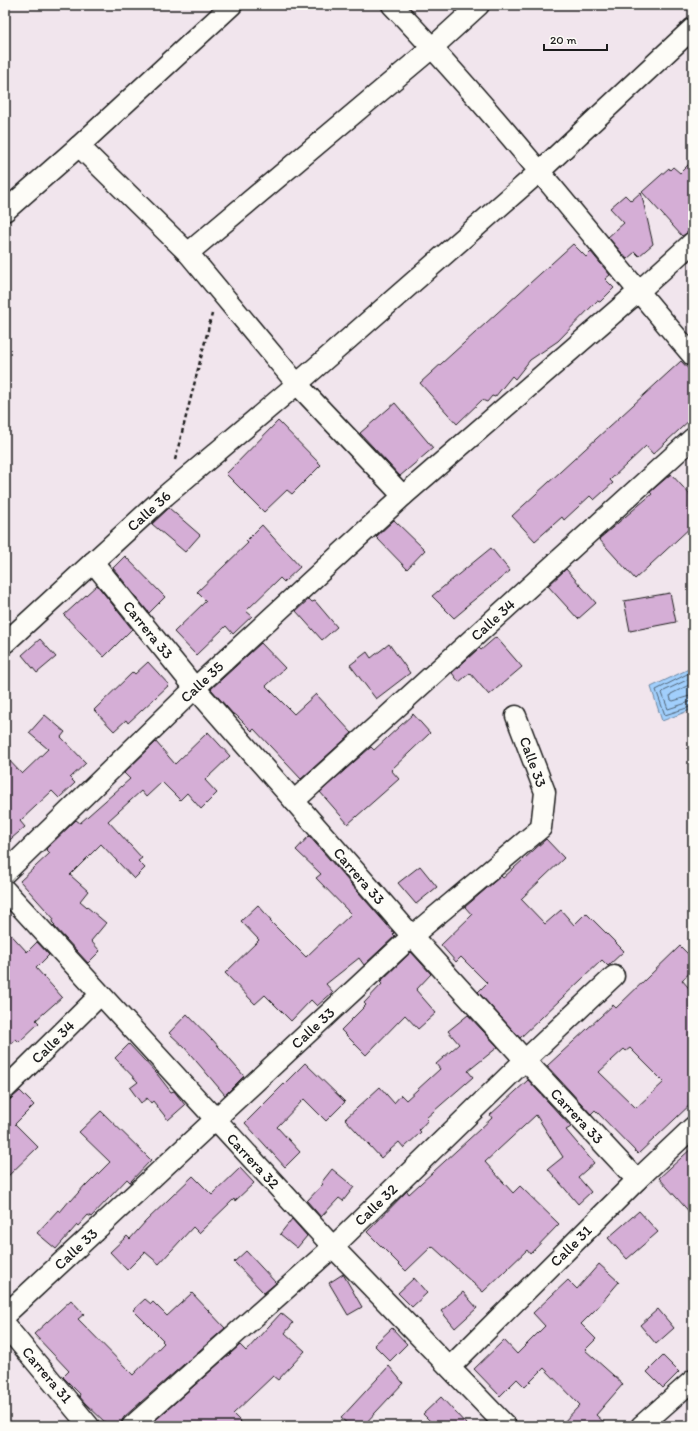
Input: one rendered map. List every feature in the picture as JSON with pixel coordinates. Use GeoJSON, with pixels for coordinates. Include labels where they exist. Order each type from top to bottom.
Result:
{"type":"FeatureCollection","features":[{"type":"Feature","properties":{"kind":"street"},"geometry":{"type":"LineString","coordinates":[[5,211],[79,146],[232,5]]}},
{"type":"Feature","properties":{"kind":"street"},"geometry":{"type":"LineString","coordinates":[[392,5],[433,47],[540,171],[638,292],[693,356]]}},
{"type":"Feature","properties":{"kind":"street"},"geometry":{"type":"LineString","coordinates":[[188,253],[433,47],[479,5]]}},
{"type":"Feature","properties":{"kind":"street","name":"Calle 36"},"geometry":{"type":"LineString","coordinates":[[5,643],[166,496],[297,384],[540,171],[693,28]]}},
{"type":"Feature","properties":{"kind":"street"},"geometry":{"type":"LineString","coordinates":[[79,146],[188,253],[297,384],[403,496]]}},
{"type":"Feature","properties":{"kind":"street","name":"Calle 35"},"geometry":{"type":"LineString","coordinates":[[5,873],[195,688],[403,496],[638,292],[693,242]]}},
{"type":"Feature","properties":{"kind":"street","name":"Calle 34"},"geometry":{"type":"LineString","coordinates":[[294,802],[693,438]]}},
{"type":"Feature","properties":{"kind":"street","name":"Carrera 33"},"geometry":{"type":"LineString","coordinates":[[93,562],[195,688],[294,802],[412,936],[637,1180]]}},
{"type":"Feature","properties":{"kind":"street","name":"Calle 33"},"geometry":{"type":"LineString","coordinates":[[5,1315],[412,936],[541,828],[545,792],[516,716]]}},
{"type":"Feature","properties":{"kind":"street","name":"Carrera 32"},"geometry":{"type":"LineString","coordinates":[[5,890],[333,1247],[506,1426]]}},
{"type":"Feature","properties":{"kind":"street","name":"Calle 32"},"geometry":{"type":"LineString","coordinates":[[132,1426],[333,1247],[525,1060],[614,976]]}},
{"type":"Feature","properties":{"kind":"street","name":"Calle 34"},"geometry":{"type":"LineString","coordinates":[[5,1089],[100,995]]}},
{"type":"Feature","properties":{"kind":"street","name":"Calle 31"},"geometry":{"type":"LineString","coordinates":[[450,1367],[637,1180],[693,1127]]}},
{"type":"Feature","properties":{"kind":"street","name":"Carrera 31"},"geometry":{"type":"LineString","coordinates":[[5,1325],[89,1426]]}},
{"type":"Feature","properties":{"kind":"street"},"geometry":{"type":"LineString","coordinates":[[641,1426],[693,1380]]}},
{"type":"Feature","properties":{"kind":"path"},"geometry":{"type":"LineString","coordinates":[[173,465],[219,289]]}},
{"type":"Feature","properties":{"kind":"water"},"geometry":{"type":"Polygon","coordinates":[[[693,667],[693,709],[662,721],[651,687],[693,667]]]}},
{"type":"Feature","properties":{"kind":"building"},"geometry":{"type":"Polygon","coordinates":[[[693,160],[693,231],[690,231],[682,236],[642,192],[669,168],[670,170],[673,167],[680,173],[693,160]]]}},
{"type":"Feature","properties":{"kind":"building"},"geometry":{"type":"Polygon","coordinates":[[[641,192],[653,244],[639,256],[635,252],[627,259],[608,237],[624,223],[610,208],[625,195],[631,201],[641,192]]]}},
{"type":"Feature","properties":{"kind":"building"},"geometry":{"type":"Polygon","coordinates":[[[573,244],[586,257],[591,252],[610,275],[605,279],[614,288],[600,302],[597,301],[558,341],[530,360],[515,379],[512,376],[495,397],[492,396],[487,402],[482,400],[457,424],[420,383],[573,244]]]}},
{"type":"Feature","properties":{"kind":"building"},"geometry":{"type":"Polygon","coordinates":[[[681,361],[693,374],[693,417],[653,454],[646,446],[610,480],[613,483],[594,500],[590,496],[564,520],[562,517],[535,541],[512,516],[681,361]]]}},
{"type":"Feature","properties":{"kind":"building"},"geometry":{"type":"Polygon","coordinates":[[[395,403],[433,448],[400,476],[360,433],[395,403]]]}},
{"type":"Feature","properties":{"kind":"building"},"geometry":{"type":"Polygon","coordinates":[[[278,421],[321,465],[292,494],[287,490],[264,512],[226,474],[278,421]]]}},
{"type":"Feature","properties":{"kind":"building"},"geometry":{"type":"Polygon","coordinates":[[[671,474],[693,498],[693,525],[635,579],[599,539],[652,494],[650,492],[671,474]]]}},
{"type":"Feature","properties":{"kind":"building"},"geometry":{"type":"Polygon","coordinates":[[[169,508],[200,535],[185,552],[152,524],[169,508]]]}},
{"type":"Feature","properties":{"kind":"building"},"geometry":{"type":"Polygon","coordinates":[[[394,520],[425,550],[407,569],[376,537],[394,520]]]}},
{"type":"Feature","properties":{"kind":"building"},"geometry":{"type":"Polygon","coordinates":[[[262,525],[300,567],[284,582],[280,578],[246,611],[252,616],[233,634],[226,626],[196,655],[174,632],[206,601],[197,592],[248,543],[246,541],[262,525]]]}},
{"type":"Feature","properties":{"kind":"building"},"geometry":{"type":"Polygon","coordinates":[[[491,548],[510,571],[465,607],[466,608],[454,618],[432,596],[491,548]]]}},
{"type":"Feature","properties":{"kind":"building"},"geometry":{"type":"Polygon","coordinates":[[[125,556],[165,597],[149,613],[113,568],[125,556]]]}},
{"type":"Feature","properties":{"kind":"building"},"geometry":{"type":"Polygon","coordinates":[[[566,569],[596,603],[578,619],[548,586],[566,569]]]}},
{"type":"Feature","properties":{"kind":"building"},"geometry":{"type":"Polygon","coordinates":[[[97,585],[132,629],[104,657],[64,615],[97,585]]]}},
{"type":"Feature","properties":{"kind":"building"},"geometry":{"type":"Polygon","coordinates":[[[670,593],[676,622],[630,631],[624,601],[670,593]]]}},
{"type":"Feature","properties":{"kind":"building"},"geometry":{"type":"Polygon","coordinates":[[[309,599],[312,602],[315,601],[337,627],[322,640],[296,611],[309,599]]]}},
{"type":"Feature","properties":{"kind":"building"},"geometry":{"type":"Polygon","coordinates":[[[496,637],[522,667],[489,695],[470,673],[459,682],[452,673],[479,648],[481,650],[496,637]]]}},
{"type":"Feature","properties":{"kind":"building"},"geometry":{"type":"Polygon","coordinates":[[[40,639],[56,657],[37,673],[22,655],[40,639]]]}},
{"type":"Feature","properties":{"kind":"building"},"geometry":{"type":"Polygon","coordinates":[[[261,643],[285,668],[266,686],[294,714],[316,694],[352,733],[301,779],[254,729],[252,731],[236,715],[233,714],[211,689],[261,643]]]}},
{"type":"Feature","properties":{"kind":"building"},"geometry":{"type":"Polygon","coordinates":[[[389,644],[410,673],[376,699],[350,665],[367,652],[371,658],[389,644]]]}},
{"type":"Feature","properties":{"kind":"building"},"geometry":{"type":"Polygon","coordinates":[[[148,662],[169,685],[128,723],[126,720],[114,731],[94,710],[133,672],[135,674],[148,662]]]}},
{"type":"Feature","properties":{"kind":"building"},"geometry":{"type":"Polygon","coordinates":[[[413,714],[430,733],[391,770],[399,779],[348,824],[320,792],[371,747],[374,750],[413,714]]]}},
{"type":"Feature","properties":{"kind":"building"},"geometry":{"type":"Polygon","coordinates":[[[45,715],[65,732],[61,737],[86,763],[70,778],[75,783],[59,798],[52,791],[20,821],[25,827],[5,844],[5,756],[22,774],[48,749],[29,733],[45,715]]]}},
{"type":"Feature","properties":{"kind":"building"},"geometry":{"type":"Polygon","coordinates":[[[208,732],[230,756],[205,780],[217,793],[201,809],[187,793],[180,800],[162,782],[146,797],[141,791],[108,821],[142,858],[138,861],[145,868],[134,879],[101,844],[70,875],[88,891],[80,901],[106,923],[91,941],[100,951],[88,963],[54,926],[55,925],[52,922],[54,919],[20,881],[50,853],[46,849],[76,820],[80,823],[130,779],[124,773],[156,742],[175,764],[208,732]]]}},
{"type":"Feature","properties":{"kind":"building"},"geometry":{"type":"Polygon","coordinates":[[[309,836],[395,936],[364,965],[359,958],[326,984],[333,992],[317,1006],[311,1000],[291,1021],[265,995],[255,1004],[225,973],[259,940],[241,921],[258,905],[271,920],[270,921],[306,957],[351,914],[316,878],[321,874],[296,850],[309,836]]]}},
{"type":"Feature","properties":{"kind":"building"},"geometry":{"type":"Polygon","coordinates":[[[546,839],[564,858],[521,899],[545,924],[561,910],[574,925],[586,913],[624,951],[608,966],[602,960],[520,1038],[478,992],[487,983],[461,957],[456,962],[441,945],[472,915],[465,907],[501,876],[503,878],[546,839]]]}},
{"type":"Feature","properties":{"kind":"building"},"geometry":{"type":"Polygon","coordinates":[[[420,866],[437,887],[416,904],[398,883],[420,866]]]}},
{"type":"Feature","properties":{"kind":"building"},"geometry":{"type":"Polygon","coordinates":[[[5,928],[27,952],[37,942],[49,955],[36,968],[62,997],[36,1020],[39,1023],[19,1042],[16,1039],[5,1049],[5,928]]]}},
{"type":"Feature","properties":{"kind":"building"},"geometry":{"type":"Polygon","coordinates":[[[680,946],[693,959],[693,970],[682,980],[693,993],[693,1102],[638,1154],[595,1110],[591,1114],[547,1066],[613,1005],[616,1008],[680,946]],[[630,1048],[626,1051],[624,1049],[599,1072],[636,1108],[664,1082],[630,1048]]]}},
{"type":"Feature","properties":{"kind":"building"},"geometry":{"type":"Polygon","coordinates":[[[411,952],[431,974],[416,990],[436,1013],[418,1029],[405,1015],[366,1055],[341,1030],[366,1005],[364,1003],[382,984],[380,982],[411,952]]]}},
{"type":"Feature","properties":{"kind":"building"},"geometry":{"type":"Polygon","coordinates":[[[187,1014],[212,1039],[244,1076],[225,1095],[185,1048],[169,1033],[187,1014]]]}},
{"type":"Feature","properties":{"kind":"building"},"geometry":{"type":"Polygon","coordinates":[[[468,1015],[498,1047],[468,1071],[473,1077],[426,1118],[428,1120],[419,1130],[421,1132],[404,1148],[399,1142],[381,1158],[345,1119],[380,1087],[394,1103],[401,1095],[406,1100],[440,1069],[436,1064],[459,1044],[448,1031],[468,1015]]]}},
{"type":"Feature","properties":{"kind":"building"},"geometry":{"type":"Polygon","coordinates":[[[129,1044],[157,1074],[171,1092],[174,1091],[185,1105],[168,1120],[153,1101],[151,1103],[147,1098],[141,1103],[130,1088],[138,1082],[115,1058],[129,1044]]]}},
{"type":"Feature","properties":{"kind":"building"},"geometry":{"type":"Polygon","coordinates":[[[305,1063],[345,1102],[326,1121],[304,1099],[277,1127],[300,1152],[285,1167],[245,1123],[305,1063]]]}},
{"type":"Feature","properties":{"kind":"building"},"geometry":{"type":"Polygon","coordinates":[[[528,1080],[571,1127],[566,1130],[594,1163],[578,1177],[591,1192],[578,1204],[548,1169],[563,1157],[536,1115],[485,1162],[513,1193],[520,1186],[559,1224],[530,1254],[527,1250],[483,1292],[432,1246],[406,1271],[367,1232],[407,1191],[409,1194],[492,1118],[490,1115],[528,1080]]]}},
{"type":"Feature","properties":{"kind":"building"},"geometry":{"type":"Polygon","coordinates":[[[20,1091],[34,1105],[15,1124],[38,1147],[5,1179],[5,1104],[20,1091]]]}},
{"type":"Feature","properties":{"kind":"building"},"geometry":{"type":"Polygon","coordinates":[[[101,1111],[151,1160],[130,1182],[127,1179],[91,1217],[88,1215],[78,1226],[77,1225],[56,1249],[37,1233],[58,1210],[60,1212],[85,1185],[86,1186],[110,1162],[79,1132],[101,1111]]]}},
{"type":"Feature","properties":{"kind":"building"},"geometry":{"type":"Polygon","coordinates":[[[693,1147],[693,1216],[659,1178],[693,1147]]]}},
{"type":"Feature","properties":{"kind":"building"},"geometry":{"type":"Polygon","coordinates":[[[240,1168],[254,1183],[235,1201],[234,1199],[199,1233],[193,1227],[159,1264],[145,1252],[127,1270],[110,1252],[127,1236],[130,1239],[146,1221],[193,1176],[212,1195],[240,1168]]]}},
{"type":"Feature","properties":{"kind":"building"},"geometry":{"type":"Polygon","coordinates":[[[332,1169],[354,1187],[343,1201],[339,1198],[321,1217],[307,1201],[323,1184],[321,1183],[332,1169]]]}},
{"type":"Feature","properties":{"kind":"building"},"geometry":{"type":"Polygon","coordinates":[[[639,1211],[658,1232],[627,1259],[608,1238],[639,1211]]]}},
{"type":"Feature","properties":{"kind":"building"},"geometry":{"type":"Polygon","coordinates":[[[292,1219],[307,1236],[297,1248],[280,1234],[292,1219]]]}},
{"type":"Feature","properties":{"kind":"building"},"geometry":{"type":"Polygon","coordinates":[[[246,1251],[276,1283],[264,1293],[234,1262],[246,1251]]]}},
{"type":"Feature","properties":{"kind":"building"},"geometry":{"type":"Polygon","coordinates":[[[599,1264],[619,1282],[581,1324],[596,1339],[585,1350],[623,1384],[596,1415],[608,1426],[560,1426],[580,1405],[544,1368],[525,1387],[517,1379],[500,1396],[474,1369],[504,1340],[517,1354],[545,1326],[533,1313],[568,1280],[577,1289],[599,1264]]]}},
{"type":"Feature","properties":{"kind":"building"},"geometry":{"type":"Polygon","coordinates":[[[343,1274],[362,1307],[348,1315],[329,1283],[343,1274]]]}},
{"type":"Feature","properties":{"kind":"building"},"geometry":{"type":"Polygon","coordinates":[[[414,1278],[427,1293],[412,1307],[398,1293],[414,1278]]]}},
{"type":"Feature","properties":{"kind":"building"},"geometry":{"type":"Polygon","coordinates":[[[463,1292],[477,1308],[455,1328],[441,1311],[463,1292]]]}},
{"type":"Feature","properties":{"kind":"building"},"geometry":{"type":"Polygon","coordinates":[[[192,1293],[225,1328],[124,1417],[121,1422],[121,1426],[109,1426],[85,1403],[79,1396],[80,1394],[63,1377],[69,1371],[34,1334],[71,1300],[84,1314],[78,1319],[133,1375],[164,1343],[162,1341],[163,1340],[133,1310],[145,1299],[151,1304],[153,1302],[167,1316],[192,1293]]]}},
{"type":"Feature","properties":{"kind":"building"},"geometry":{"type":"Polygon","coordinates":[[[658,1309],[674,1328],[656,1344],[640,1325],[658,1309]]]}},
{"type":"Feature","properties":{"kind":"building"},"geometry":{"type":"Polygon","coordinates":[[[281,1313],[293,1323],[285,1333],[305,1351],[278,1380],[273,1376],[233,1414],[245,1426],[149,1426],[240,1345],[246,1351],[281,1313]]]}},
{"type":"Feature","properties":{"kind":"building"},"geometry":{"type":"Polygon","coordinates":[[[392,1328],[407,1344],[390,1361],[374,1345],[392,1328]]]}},
{"type":"Feature","properties":{"kind":"building"},"geometry":{"type":"Polygon","coordinates":[[[663,1356],[679,1372],[663,1388],[647,1372],[663,1356]]]}},
{"type":"Feature","properties":{"kind":"building"},"geometry":{"type":"Polygon","coordinates":[[[389,1366],[403,1383],[363,1426],[350,1426],[341,1418],[389,1366]]]}},
{"type":"Feature","properties":{"kind":"building"},"geometry":{"type":"Polygon","coordinates":[[[441,1397],[468,1426],[435,1426],[423,1414],[441,1397]]]}}]}
